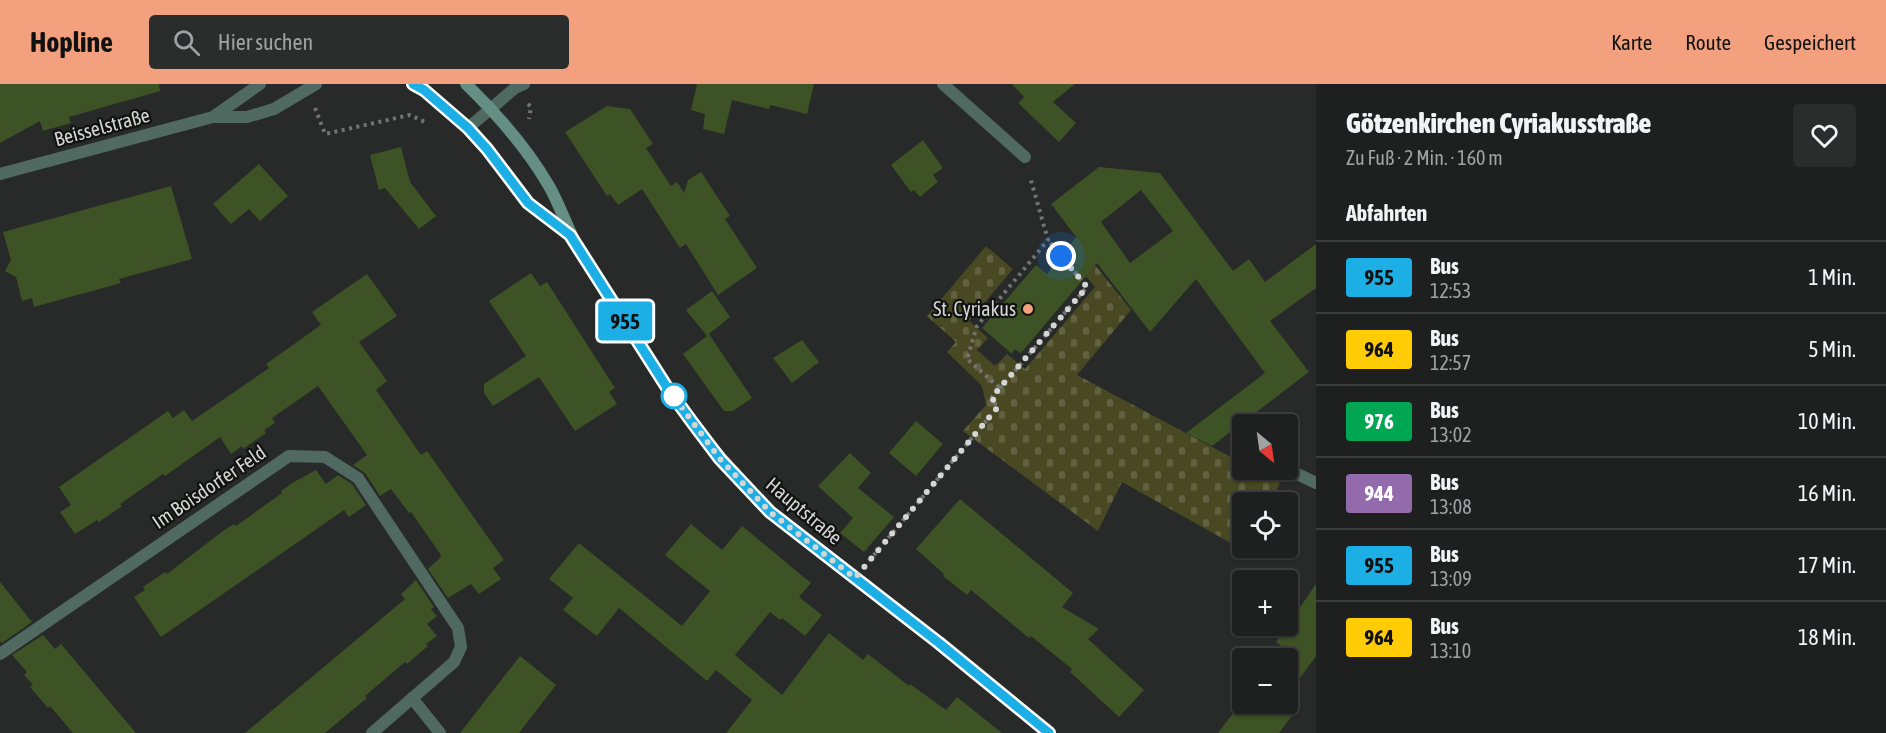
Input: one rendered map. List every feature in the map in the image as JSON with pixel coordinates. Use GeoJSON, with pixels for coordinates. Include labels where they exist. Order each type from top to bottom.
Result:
{"type":"FeatureCollection","features":[{"type":"Feature","properties":{"kind":"main road","name":"Hauptstraße"},"geometry":{"type":"LineString","coordinates":[[413,84],[424,90],[468,128],[528,203],[570,235]]}},
{"type":"Feature","properties":{"kind":"main road","name":"Hauptstraße"},"geometry":{"type":"LineString","coordinates":[[466,84],[490,107],[539,171],[550,188],[570,235],[668,389],[720,459],[770,512],[939,643],[1049,733]]}},
{"type":"Feature","properties":{"kind":"street","name":"Beisselstraße"},"geometry":{"type":"LineString","coordinates":[[213,117],[260,84]]}},
{"type":"Feature","properties":{"kind":"street","name":"Beisselstraße"},"geometry":{"type":"LineString","coordinates":[[0,174],[213,117],[247,117],[274,109],[316,84]]}},
{"type":"Feature","properties":{"kind":"street"},"geometry":{"type":"LineString","coordinates":[[468,128],[514,88],[524,84]]}},
{"type":"Feature","properties":{"kind":"street"},"geometry":{"type":"LineString","coordinates":[[943,84],[1025,158]]}},
{"type":"Feature","properties":{"kind":"street","name":"Im Boisdorfer Feld"},"geometry":{"type":"LineString","coordinates":[[0,654],[289,456],[325,458],[358,478],[458,628],[461,647],[454,662],[372,733]]}},
{"type":"Feature","properties":{"kind":"street"},"geometry":{"type":"LineString","coordinates":[[1298,474],[1316,483]]}},
{"type":"Feature","properties":{"kind":"street"},"geometry":{"type":"LineString","coordinates":[[412,698],[440,733]]}},
{"type":"Feature","properties":{"kind":"path"},"geometry":{"type":"LineString","coordinates":[[325,134],[410,115],[433,125]]}},
{"type":"Feature","properties":{"kind":"path"},"geometry":{"type":"LineString","coordinates":[[855,578],[997,408],[992,397],[1087,287],[1048,240],[1025,158]]}},
{"type":"Feature","properties":{"kind":"path"},"geometry":{"type":"LineString","coordinates":[[1000,388],[967,359],[976,326],[1048,240]]}},
{"type":"Feature","properties":{"kind":"green space"},"geometry":{"type":"Polygon","coordinates":[[[986,246],[1013,269],[969,321],[988,338],[977,350],[995,366],[1007,354],[1025,369],[1095,287],[1072,260],[1083,250],[1131,310],[1077,375],[1232,458],[1232,480],[1274,480],[1280,483],[1275,492],[1232,492],[1232,544],[1122,482],[1098,531],[963,431],[986,405],[982,386],[947,352],[956,342],[927,316],[986,246]]]}},
{"type":"Feature","properties":{"kind":"building"},"geometry":{"type":"Polygon","coordinates":[[[0,84],[159,84],[160,91],[69,117],[71,123],[43,131],[40,121],[0,143],[0,84]]]}},
{"type":"Feature","properties":{"kind":"building"},"geometry":{"type":"Polygon","coordinates":[[[697,84],[814,84],[807,114],[770,105],[769,109],[732,100],[724,134],[703,129],[705,114],[691,110],[697,84]]]}},
{"type":"Feature","properties":{"kind":"building"},"geometry":{"type":"Polygon","coordinates":[[[1012,84],[1075,84],[1053,102],[1076,123],[1059,142],[1018,103],[1024,97],[1012,84]]]}},
{"type":"Feature","properties":{"kind":"building"},"geometry":{"type":"Polygon","coordinates":[[[607,106],[630,109],[653,144],[646,148],[671,186],[677,182],[684,193],[688,180],[701,172],[730,216],[725,219],[757,268],[718,295],[686,244],[680,248],[642,189],[618,205],[610,194],[607,196],[565,132],[607,106]]]}},
{"type":"Feature","properties":{"kind":"building"},"geometry":{"type":"Polygon","coordinates":[[[923,140],[943,168],[933,175],[938,182],[920,197],[914,190],[911,192],[891,165],[923,140]]]}},
{"type":"Feature","properties":{"kind":"building"},"geometry":{"type":"Polygon","coordinates":[[[401,147],[410,182],[436,216],[419,229],[385,188],[379,190],[370,155],[401,147]]]}},
{"type":"Feature","properties":{"kind":"building"},"geometry":{"type":"Polygon","coordinates":[[[259,164],[288,196],[260,221],[249,209],[231,224],[213,204],[259,164]]]}},
{"type":"Feature","properties":{"kind":"building"},"geometry":{"type":"Polygon","coordinates":[[[1099,167],[1160,173],[1233,271],[1249,259],[1265,282],[1316,244],[1316,288],[1270,321],[1309,372],[1254,414],[1232,414],[1232,431],[1212,446],[1186,433],[1265,373],[1196,279],[1150,332],[1097,263],[1021,353],[1014,349],[1012,354],[982,328],[1036,265],[1047,274],[1076,237],[1051,204],[1099,167]],[[1141,190],[1101,222],[1130,263],[1173,231],[1141,190]]]}},
{"type":"Feature","properties":{"kind":"building"},"geometry":{"type":"Polygon","coordinates":[[[171,186],[192,259],[119,279],[121,283],[34,307],[32,298],[22,301],[16,277],[5,271],[11,260],[3,232],[171,186]]]}},
{"type":"Feature","properties":{"kind":"building"},"geometry":{"type":"Polygon","coordinates":[[[531,273],[540,286],[547,282],[615,388],[609,392],[617,404],[575,431],[539,377],[493,406],[484,393],[484,384],[526,356],[489,301],[531,273]]]}},
{"type":"Feature","properties":{"kind":"building"},"geometry":{"type":"Polygon","coordinates":[[[367,274],[397,316],[359,342],[387,381],[376,390],[421,455],[427,451],[504,560],[493,568],[501,579],[479,594],[471,584],[448,598],[428,569],[441,555],[411,512],[409,513],[391,489],[380,496],[365,473],[353,465],[367,455],[318,386],[272,418],[275,423],[264,430],[266,433],[243,449],[242,446],[231,454],[220,437],[120,504],[122,506],[99,522],[97,520],[75,534],[60,512],[71,505],[59,487],[168,411],[173,418],[184,410],[192,421],[269,368],[266,364],[321,325],[312,312],[367,274]]]}},
{"type":"Feature","properties":{"kind":"building"},"geometry":{"type":"Polygon","coordinates":[[[712,291],[730,317],[709,334],[752,398],[733,411],[724,411],[683,354],[707,336],[686,310],[712,291]]]}},
{"type":"Feature","properties":{"kind":"building"},"geometry":{"type":"Polygon","coordinates":[[[802,340],[819,362],[792,383],[773,358],[802,340]]]}},
{"type":"Feature","properties":{"kind":"building"},"geometry":{"type":"Polygon","coordinates":[[[916,421],[943,444],[916,476],[889,453],[916,421]]]}},
{"type":"Feature","properties":{"kind":"building"},"geometry":{"type":"Polygon","coordinates":[[[850,453],[871,473],[858,488],[894,517],[864,552],[840,533],[853,518],[818,486],[850,453]]]}},
{"type":"Feature","properties":{"kind":"building"},"geometry":{"type":"Polygon","coordinates":[[[316,470],[326,484],[338,475],[352,484],[366,505],[349,517],[344,510],[161,637],[134,597],[145,590],[143,587],[165,572],[167,574],[223,531],[234,524],[236,526],[282,493],[281,491],[292,483],[316,470]]]}},
{"type":"Feature","properties":{"kind":"building"},"geometry":{"type":"Polygon","coordinates":[[[960,499],[1073,593],[1062,607],[1099,629],[1088,639],[1144,690],[1119,717],[1070,672],[1072,669],[1031,636],[1029,638],[971,590],[967,595],[943,576],[944,574],[916,549],[960,499]]]}},
{"type":"Feature","properties":{"kind":"building"},"geometry":{"type":"Polygon","coordinates":[[[691,524],[722,550],[742,526],[811,583],[799,597],[822,615],[805,636],[782,618],[780,620],[770,612],[735,655],[782,695],[829,633],[863,660],[868,654],[909,686],[910,684],[946,710],[957,697],[1002,733],[726,733],[752,700],[716,670],[707,681],[619,608],[597,636],[563,610],[573,598],[549,579],[579,543],[682,626],[710,591],[665,555],[691,524]]]}},
{"type":"Feature","properties":{"kind":"building"},"geometry":{"type":"Polygon","coordinates":[[[416,580],[434,607],[431,609],[437,616],[427,624],[437,636],[426,644],[428,646],[407,664],[405,662],[325,733],[245,733],[405,599],[401,594],[416,580]]]}},
{"type":"Feature","properties":{"kind":"building"},"geometry":{"type":"Polygon","coordinates":[[[0,582],[32,622],[2,643],[0,641],[0,582]]]}},
{"type":"Feature","properties":{"kind":"building"},"geometry":{"type":"Polygon","coordinates":[[[1316,584],[1316,656],[1298,681],[1298,648],[1284,648],[1276,642],[1280,636],[1298,636],[1298,610],[1316,584]]]}},
{"type":"Feature","properties":{"kind":"building"},"geometry":{"type":"Polygon","coordinates":[[[43,635],[55,649],[61,644],[136,733],[73,733],[50,706],[48,708],[30,687],[33,685],[24,675],[27,672],[12,655],[43,635]]]}},
{"type":"Feature","properties":{"kind":"building"},"geometry":{"type":"Polygon","coordinates":[[[520,656],[556,685],[519,733],[460,733],[520,656]]]}},
{"type":"Feature","properties":{"kind":"building"},"geometry":{"type":"Polygon","coordinates":[[[1232,714],[1293,714],[1279,733],[1218,733],[1232,714]]]}},
{"type":"Feature","properties":{"kind":"bus line","name":"955"},"geometry":{"type":"LineString","coordinates":[[413,84],[424,90],[468,128],[528,203],[570,235],[668,389],[704,439],[770,512],[939,643],[1049,733]]}},
{"type":"Feature","properties":{"kind":"place","name":"St. Cyriakus"},"geometry":{"type":"Point","coordinates":[1028,309]}},
{"type":"Feature","properties":{"kind":"route"},"geometry":{"type":"LineString","coordinates":[[674,396],[668,389],[720,459],[770,512],[855,578],[997,408],[992,397],[1087,287],[1061,256]]}}]}
